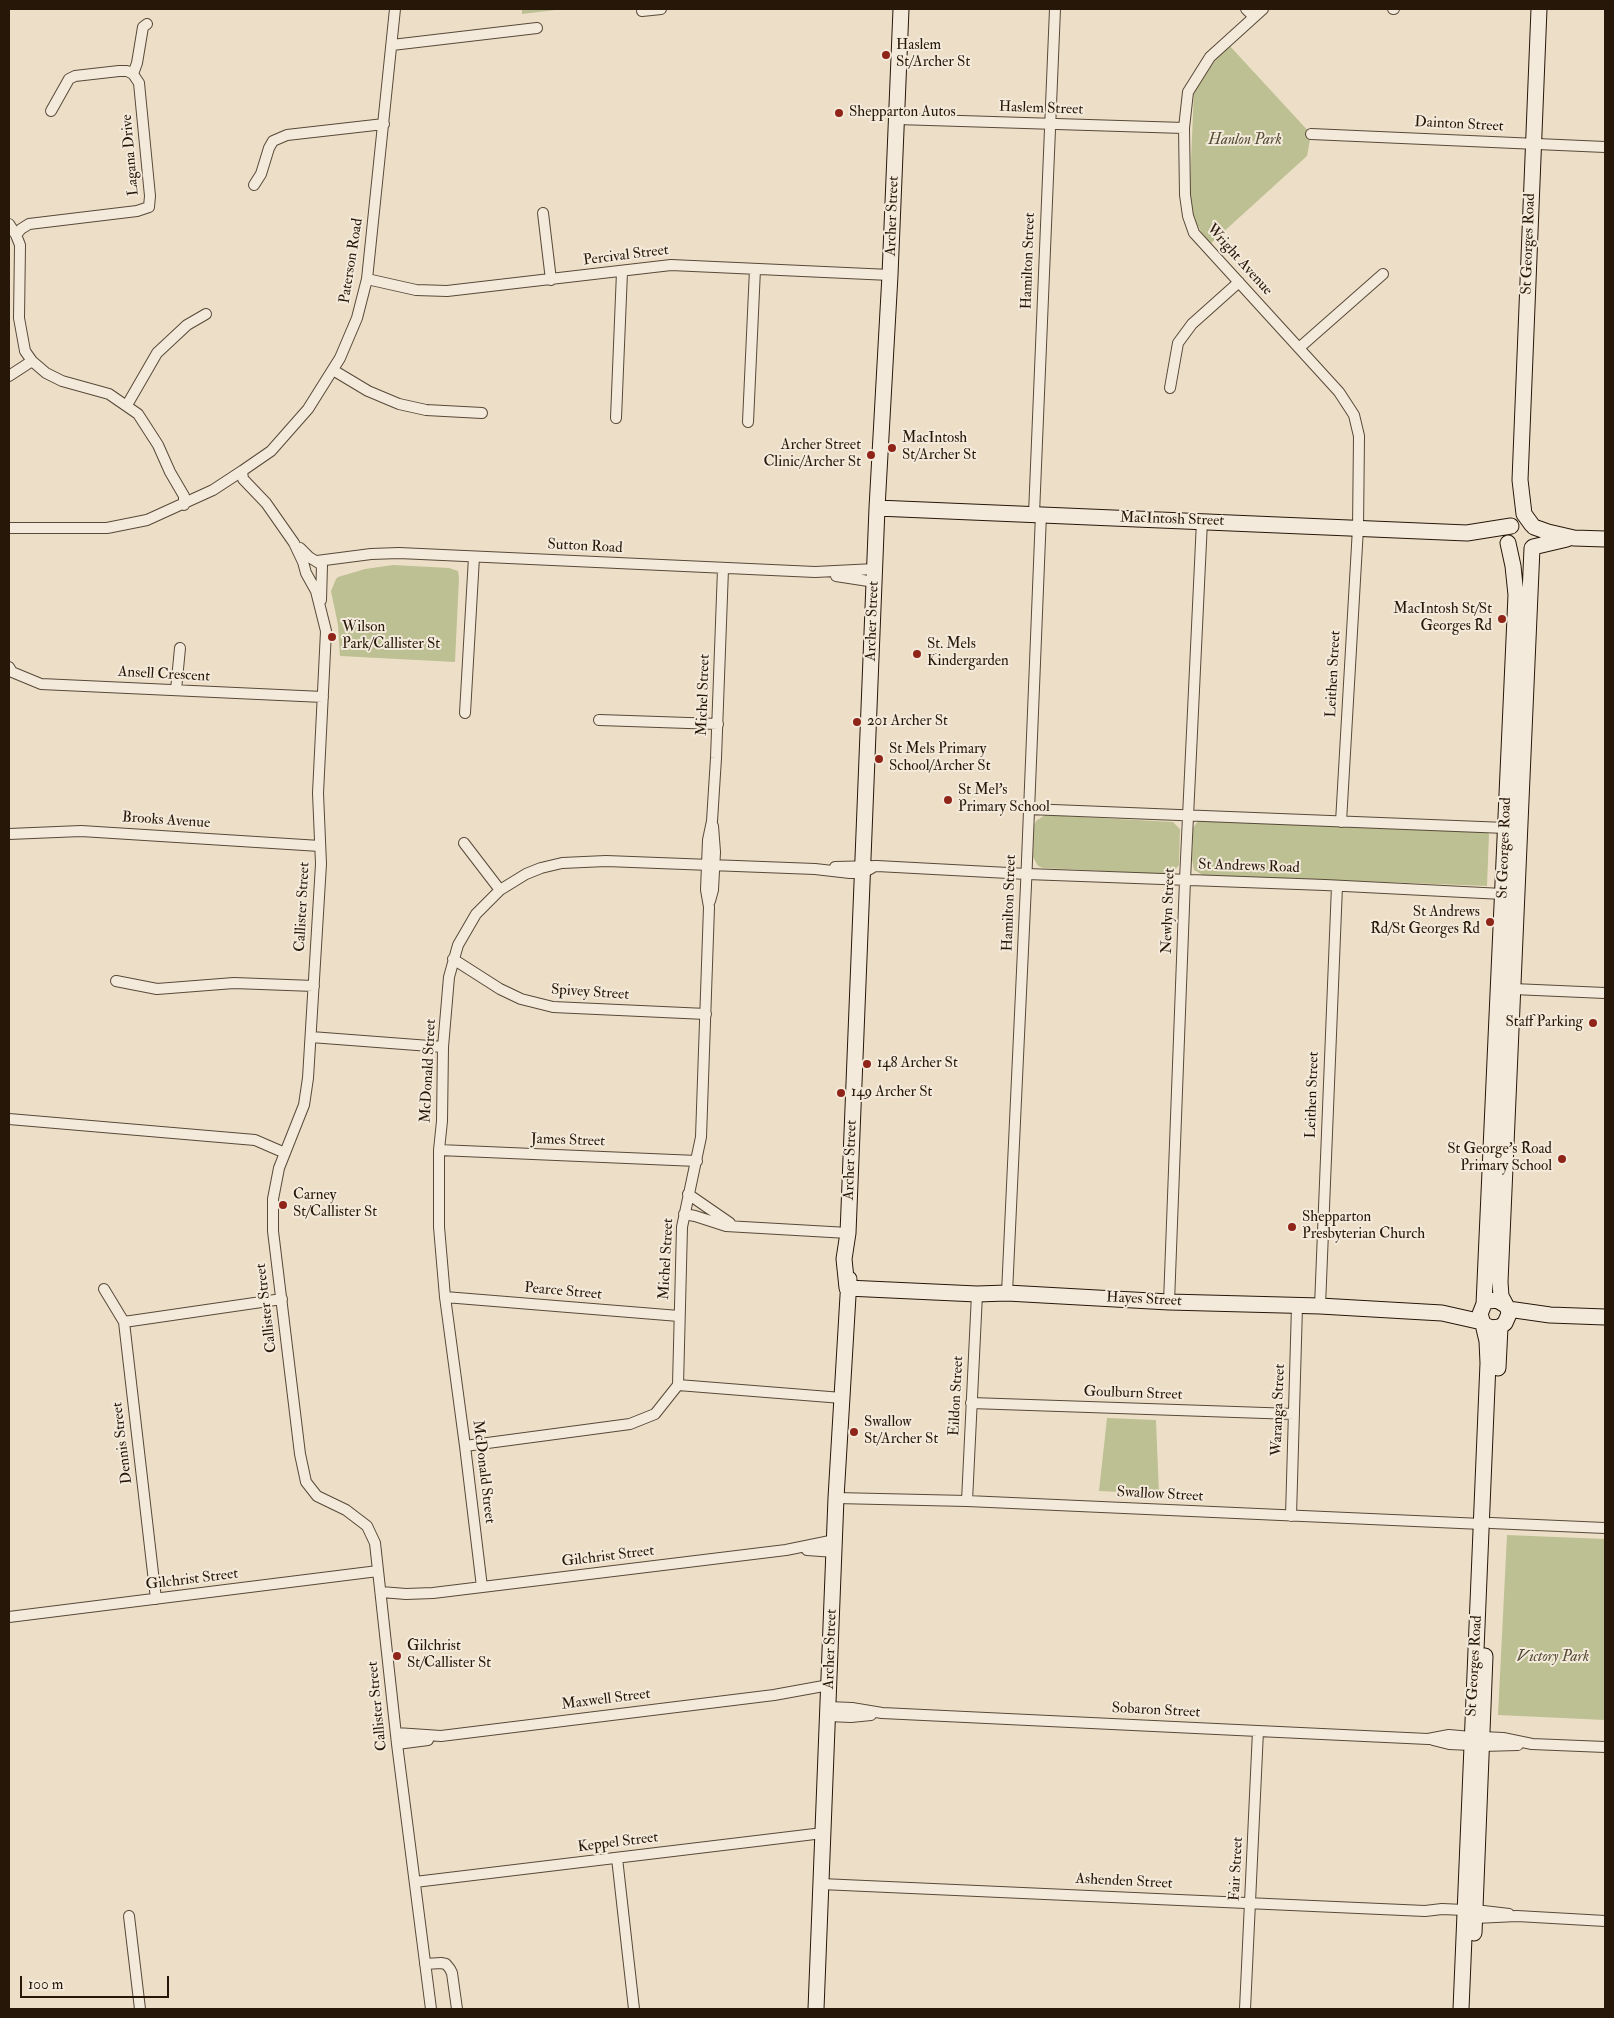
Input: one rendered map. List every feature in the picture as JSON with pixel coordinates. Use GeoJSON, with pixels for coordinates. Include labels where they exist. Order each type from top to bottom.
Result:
{"type":"FeatureCollection","features":[{"type":"Feature","properties":{"kind":"street","name":"Paterson Road"},"geometry":{"type":"LineString","coordinates":[[9,528],[107,528],[147,520],[184,505],[213,490],[242,471],[271,451],[308,409],[333,370],[357,318],[367,280],[395,9]]}},
{"type":"Feature","properties":{"kind":"street"},"geometry":{"type":"LineString","coordinates":[[642,11],[661,9]]}},
{"type":"Feature","properties":{"kind":"street","name":"Archer Street"},"geometry":{"type":"LineString","coordinates":[[816,2009],[836,1498],[847,1288],[844,1259],[848,1233],[867,868],[877,508],[902,9]]}},
{"type":"Feature","properties":{"kind":"street","name":"Hamilton Street"},"geometry":{"type":"LineString","coordinates":[[1007,1292],[1027,874],[1037,514],[1055,9]]}},
{"type":"Feature","properties":{"kind":"street"},"geometry":{"type":"LineString","coordinates":[[1246,9],[1254,17]]}},
{"type":"Feature","properties":{"kind":"street","name":"Wright Avenue"},"geometry":{"type":"LineString","coordinates":[[1263,9],[1210,57],[1188,92],[1184,128],[1185,195],[1188,216],[1194,233],[1339,392],[1354,415],[1359,436],[1358,528]]}},
{"type":"Feature","properties":{"kind":"street","name":"St Georges Road"},"geometry":{"type":"LineString","coordinates":[[1511,526],[1520,480],[1539,9]]}},
{"type":"Feature","properties":{"kind":"street"},"geometry":{"type":"LineString","coordinates":[[51,112],[69,79],[75,76],[119,71],[127,71],[133,74],[137,63],[143,27],[147,24]]}},
{"type":"Feature","properties":{"kind":"street"},"geometry":{"type":"LineString","coordinates":[[392,45],[536,28]]}},
{"type":"Feature","properties":{"kind":"street","name":"Lagana Drive"},"geometry":{"type":"LineString","coordinates":[[16,235],[24,234],[39,224],[137,211],[149,207],[150,196],[139,83],[133,74]]}},
{"type":"Feature","properties":{"kind":"street","name":"Haslem Street"},"geometry":{"type":"LineString","coordinates":[[897,119],[1184,128]]}},
{"type":"Feature","properties":{"kind":"street"},"geometry":{"type":"LineString","coordinates":[[254,185],[261,174],[273,141],[280,138],[384,124]]}},
{"type":"Feature","properties":{"kind":"street","name":"Dainton Street"},"geometry":{"type":"LineString","coordinates":[[1312,134],[1605,147]]}},
{"type":"Feature","properties":{"kind":"street"},"geometry":{"type":"LineString","coordinates":[[543,213],[551,280]]}},
{"type":"Feature","properties":{"kind":"street"},"geometry":{"type":"LineString","coordinates":[[9,224],[16,235],[21,254],[19,318],[20,332],[25,351],[32,361],[46,373],[62,381],[109,394],[128,405],[138,414],[150,430],[170,472],[178,499],[184,505]]}},
{"type":"Feature","properties":{"kind":"street","name":"Percival Street"},"geometry":{"type":"LineString","coordinates":[[367,280],[416,290],[447,291],[671,265],[890,275]]}},
{"type":"Feature","properties":{"kind":"street"},"geometry":{"type":"LineString","coordinates":[[748,422],[755,269]]}},
{"type":"Feature","properties":{"kind":"street"},"geometry":{"type":"LineString","coordinates":[[616,418],[622,272]]}},
{"type":"Feature","properties":{"kind":"street"},"geometry":{"type":"LineString","coordinates":[[1299,348],[1382,274]]}},
{"type":"Feature","properties":{"kind":"street"},"geometry":{"type":"LineString","coordinates":[[1170,388],[1178,343],[1192,324],[1239,282]]}},
{"type":"Feature","properties":{"kind":"street"},"geometry":{"type":"LineString","coordinates":[[128,405],[158,353],[187,325],[206,314]]}},
{"type":"Feature","properties":{"kind":"street"},"geometry":{"type":"LineString","coordinates":[[9,376],[32,361]]}},
{"type":"Feature","properties":{"kind":"street"},"geometry":{"type":"LineString","coordinates":[[333,370],[368,391],[399,404],[426,410],[482,413]]}},
{"type":"Feature","properties":{"kind":"street","name":"Callister Street"},"geometry":{"type":"LineString","coordinates":[[242,471],[243,479],[266,503],[292,540],[316,592],[326,631],[318,793],[321,864],[308,1078],[304,1105],[279,1168],[273,1199],[274,1231],[300,1454],[306,1482],[317,1496],[346,1510],[367,1526],[375,1543],[397,1744],[431,2009]]}},
{"type":"Feature","properties":{"kind":"street","name":"St Georges Road"},"geometry":{"type":"LineString","coordinates":[[1520,480],[1524,514],[1533,526]]}},
{"type":"Feature","properties":{"kind":"street","name":"MacIntosh Street"},"geometry":{"type":"LineString","coordinates":[[877,508],[1466,533],[1508,542]]}},
{"type":"Feature","properties":{"kind":"street","name":"Newlyn Street"},"geometry":{"type":"LineString","coordinates":[[1169,1302],[1185,880],[1202,521]]}},
{"type":"Feature","properties":{"kind":"street"},"geometry":{"type":"LineString","coordinates":[[1574,538],[1518,552],[1508,542],[1507,533],[1511,526],[1520,521],[1548,532],[1574,538],[1605,539]]}},
{"type":"Feature","properties":{"kind":"street","name":"MacIntosh Street"},"geometry":{"type":"LineString","coordinates":[[1466,533],[1511,526]]}},
{"type":"Feature","properties":{"kind":"street"},"geometry":{"type":"LineString","coordinates":[[1533,526],[1537,539],[1533,548]]}},
{"type":"Feature","properties":{"kind":"street","name":"Leithen Street"},"geometry":{"type":"LineString","coordinates":[[1341,822],[1358,528]]}},
{"type":"Feature","properties":{"kind":"street","name":"Callister Street"},"geometry":{"type":"LineString","coordinates":[[292,540],[322,565],[323,617]]}},
{"type":"Feature","properties":{"kind":"street","name":"St Georges Road"},"geometry":{"type":"LineString","coordinates":[[1508,542],[1516,595],[1519,673]]}},
{"type":"Feature","properties":{"kind":"street","name":"St Georges Road"},"geometry":{"type":"LineString","coordinates":[[1483,1305],[1493,1274],[1506,989],[1507,903],[1513,828],[1519,673],[1533,548]]}},
{"type":"Feature","properties":{"kind":"street","name":"Sutton Road"},"geometry":{"type":"LineString","coordinates":[[316,561],[371,554],[398,553],[875,576]]}},
{"type":"Feature","properties":{"kind":"street","name":"Sutton Road"},"geometry":{"type":"LineString","coordinates":[[322,574],[353,557]]}},
{"type":"Feature","properties":{"kind":"street"},"geometry":{"type":"LineString","coordinates":[[465,713],[474,557]]}},
{"type":"Feature","properties":{"kind":"street"},"geometry":{"type":"LineString","coordinates":[[316,561],[310,562],[307,573],[318,578],[322,574]]}},
{"type":"Feature","properties":{"kind":"street","name":"Michel Street"},"geometry":{"type":"LineString","coordinates":[[678,1385],[680,1250],[684,1214],[701,1137],[709,907],[706,890],[711,865],[708,840],[712,821],[718,724],[724,569]]}},
{"type":"Feature","properties":{"kind":"street"},"geometry":{"type":"LineString","coordinates":[[176,690],[180,648]]}},
{"type":"Feature","properties":{"kind":"street","name":"Ansell Crescent"},"geometry":{"type":"LineString","coordinates":[[10,671],[41,684],[323,697]]}},
{"type":"Feature","properties":{"kind":"street"},"geometry":{"type":"LineString","coordinates":[[599,720],[718,724]]}},
{"type":"Feature","properties":{"kind":"street"},"geometry":{"type":"LineString","coordinates":[[1028,809],[1513,828]]}},
{"type":"Feature","properties":{"kind":"street","name":"Brooks Avenue"},"geometry":{"type":"LineString","coordinates":[[9,834],[81,831],[320,846]]}},
{"type":"Feature","properties":{"kind":"street"},"geometry":{"type":"LineString","coordinates":[[464,843],[500,890]]}},
{"type":"Feature","properties":{"kind":"street","name":"McDonald Street"},"geometry":{"type":"LineString","coordinates":[[482,1587],[444,1297],[438,1227],[439,1150],[442,1121],[444,1047],[449,977],[458,945],[476,914],[500,890],[526,874],[562,863],[593,861],[815,869],[867,868]]}},
{"type":"Feature","properties":{"kind":"street","name":"St Andrews Road"},"geometry":{"type":"LineString","coordinates":[[867,868],[1337,886],[1507,903]]}},
{"type":"Feature","properties":{"kind":"street","name":"Leithen Street"},"geometry":{"type":"LineString","coordinates":[[1320,1306],[1337,886]]}},
{"type":"Feature","properties":{"kind":"street","name":"Spivey Street"},"geometry":{"type":"LineString","coordinates":[[453,959],[500,989],[521,999],[553,1007],[706,1014]]}},
{"type":"Feature","properties":{"kind":"street"},"geometry":{"type":"LineString","coordinates":[[116,981],[157,989],[234,983],[314,986]]}},
{"type":"Feature","properties":{"kind":"street"},"geometry":{"type":"LineString","coordinates":[[1506,989],[1605,993]]}},
{"type":"Feature","properties":{"kind":"street"},"geometry":{"type":"LineString","coordinates":[[310,1037],[444,1047]]}},
{"type":"Feature","properties":{"kind":"street"},"geometry":{"type":"LineString","coordinates":[[9,1119],[255,1140],[285,1153]]}},
{"type":"Feature","properties":{"kind":"street","name":"James Street"},"geometry":{"type":"LineString","coordinates":[[439,1150],[696,1161]]}},
{"type":"Feature","properties":{"kind":"street"},"geometry":{"type":"LineString","coordinates":[[688,1194],[737,1227]]}},
{"type":"Feature","properties":{"kind":"street"},"geometry":{"type":"LineString","coordinates":[[684,1214],[726,1226],[848,1233]]}},
{"type":"Feature","properties":{"kind":"street","name":"St Georges Road"},"geometry":{"type":"LineString","coordinates":[[1493,1274],[1507,1307]]}},
{"type":"Feature","properties":{"kind":"street","name":"Hayes Street"},"geometry":{"type":"LineString","coordinates":[[847,1288],[977,1294],[1007,1292],[1169,1302],[1320,1306],[1442,1314],[1482,1323]]}},
{"type":"Feature","properties":{"kind":"street","name":"Dennis Street"},"geometry":{"type":"LineString","coordinates":[[104,1290],[124,1322],[156,1599]]}},
{"type":"Feature","properties":{"kind":"street","name":"Eildon Street"},"geometry":{"type":"LineString","coordinates":[[967,1500],[977,1294]]}},
{"type":"Feature","properties":{"kind":"street","name":"Pearce Street"},"geometry":{"type":"LineString","coordinates":[[444,1297],[679,1316]]}},
{"type":"Feature","properties":{"kind":"street"},"geometry":{"type":"LineString","coordinates":[[124,1322],[282,1300]]}},
{"type":"Feature","properties":{"kind":"street"},"geometry":{"type":"LineString","coordinates":[[1550,1315],[1491,1328],[1482,1323],[1480,1314],[1483,1305],[1492,1300],[1497,1300],[1507,1307],[1550,1315],[1605,1317]]}},
{"type":"Feature","properties":{"kind":"street","name":"Hayes Street"},"geometry":{"type":"LineString","coordinates":[[1442,1314],[1483,1305]]}},
{"type":"Feature","properties":{"kind":"street","name":"Waranga Street"},"geometry":{"type":"LineString","coordinates":[[1290,1516],[1297,1306]]}},
{"type":"Feature","properties":{"kind":"street"},"geometry":{"type":"LineString","coordinates":[[1501,1327],[1508,1319],[1507,1307]]}},
{"type":"Feature","properties":{"kind":"street","name":"St Georges Road"},"geometry":{"type":"LineString","coordinates":[[1482,1323],[1493,1359]]}},
{"type":"Feature","properties":{"kind":"street","name":"St Georges Road"},"geometry":{"type":"LineString","coordinates":[[1466,2000],[1493,1359],[1501,1327]]}},
{"type":"Feature","properties":{"kind":"street"},"geometry":{"type":"LineString","coordinates":[[465,1446],[630,1424],[656,1414],[678,1385],[842,1398]]}},
{"type":"Feature","properties":{"kind":"street","name":"Goulburn Street"},"geometry":{"type":"LineString","coordinates":[[971,1403],[1294,1414]]}},
{"type":"Feature","properties":{"kind":"street","name":"Swallow Street"},"geometry":{"type":"LineString","coordinates":[[836,1498],[967,1500],[1290,1516],[1605,1528]]}},
{"type":"Feature","properties":{"kind":"street","name":"Gilchrist Street"},"geometry":{"type":"LineString","coordinates":[[382,1597],[420,1598],[433,1594],[482,1587],[786,1550],[835,1546]]}},
{"type":"Feature","properties":{"kind":"street","name":"Gilchrist Street"},"geometry":{"type":"LineString","coordinates":[[9,1617],[378,1571]]}},
{"type":"Feature","properties":{"kind":"street","name":"Maxwell Street"},"geometry":{"type":"LineString","coordinates":[[396,1733],[441,1736],[774,1694],[829,1701]]}},
{"type":"Feature","properties":{"kind":"street","name":"Sobaron Street"},"geometry":{"type":"LineString","coordinates":[[829,1701],[852,1708],[882,1713],[1428,1739],[1449,1736],[1477,1741],[1605,1747]]}},
{"type":"Feature","properties":{"kind":"street","name":"Fair Street"},"geometry":{"type":"LineString","coordinates":[[1246,2009],[1258,1731]]}},
{"type":"Feature","properties":{"kind":"street","name":"Maxwell Street"},"geometry":{"type":"LineString","coordinates":[[397,1744],[430,1740],[441,1736]]}},
{"type":"Feature","properties":{"kind":"street","name":"Keppel Street"},"geometry":{"type":"LineString","coordinates":[[415,1882],[823,1833]]}},
{"type":"Feature","properties":{"kind":"street"},"geometry":{"type":"LineString","coordinates":[[617,1858],[634,2009]]}},
{"type":"Feature","properties":{"kind":"street","name":"Ashenden Street"},"geometry":{"type":"LineString","coordinates":[[821,1884],[1425,1911],[1442,1909],[1470,1914],[1496,1912],[1517,1916],[1605,1920]]}},
{"type":"Feature","properties":{"kind":"street"},"geometry":{"type":"LineString","coordinates":[[129,1916],[140,2009]]}},
{"type":"Feature","properties":{"kind":"street"},"geometry":{"type":"LineString","coordinates":[[425,1964],[446,1964],[450,1969],[457,2009]]}},
{"type":"Feature","properties":{"kind":"green space"},"geometry":{"type":"Polygon","coordinates":[[[522,9],[564,9],[522,14],[522,9]]]}},
{"type":"Feature","properties":{"kind":"green space","name":"Hanlon Park"},"geometry":{"type":"Polygon","coordinates":[[[1228,44],[1311,134],[1307,156],[1209,245],[1189,211],[1194,88],[1228,44]]]}},
{"type":"Feature","properties":{"kind":"green space"},"geometry":{"type":"Polygon","coordinates":[[[393,565],[449,568],[458,571],[455,662],[340,656],[338,625],[331,591],[336,579],[365,569],[393,565]]]}},
{"type":"Feature","properties":{"kind":"green space"},"geometry":{"type":"Polygon","coordinates":[[[1045,815],[1173,822],[1180,829],[1179,865],[1173,872],[1164,874],[1043,868],[1038,866],[1033,857],[1034,826],[1036,821],[1045,815]]]}},
{"type":"Feature","properties":{"kind":"green space"},"geometry":{"type":"Polygon","coordinates":[[[1198,821],[1485,832],[1489,834],[1487,886],[1203,875],[1194,870],[1192,859],[1193,828],[1198,821]]]}},
{"type":"Feature","properties":{"kind":"green space"},"geometry":{"type":"Polygon","coordinates":[[[1107,1418],[1156,1420],[1159,1494],[1099,1491],[1107,1418]]]}},
{"type":"Feature","properties":{"kind":"green space","name":"Victory Park"},"geometry":{"type":"Polygon","coordinates":[[[1507,1535],[1605,1539],[1605,1720],[1498,1715],[1507,1535]]]}},
{"type":"Feature","properties":{"kind":"place","name":"Haslem St/Archer St"},"geometry":{"type":"Point","coordinates":[886,55]}},
{"type":"Feature","properties":{"kind":"place","name":"Shepparton Autos"},"geometry":{"type":"Point","coordinates":[839,113]}},
{"type":"Feature","properties":{"kind":"place","name":"MacIntosh St/Archer St"},"geometry":{"type":"Point","coordinates":[892,448]}},
{"type":"Feature","properties":{"kind":"place","name":"Archer Street Clinic/Archer St"},"geometry":{"type":"Point","coordinates":[871,455]}},
{"type":"Feature","properties":{"kind":"place","name":"MacIntosh St/St Georges Rd"},"geometry":{"type":"Point","coordinates":[1502,619]}},
{"type":"Feature","properties":{"kind":"place","name":"Wilson Park/Callister St"},"geometry":{"type":"Point","coordinates":[332,637]}},
{"type":"Feature","properties":{"kind":"place","name":"St. Mels Kindergarden"},"geometry":{"type":"Point","coordinates":[917,654]}},
{"type":"Feature","properties":{"kind":"place","name":"201 Archer St"},"geometry":{"type":"Point","coordinates":[857,722]}},
{"type":"Feature","properties":{"kind":"place","name":"St Mels Primary School/Archer St"},"geometry":{"type":"Point","coordinates":[879,759]}},
{"type":"Feature","properties":{"kind":"place","name":"St Mel's Primary School"},"geometry":{"type":"Point","coordinates":[948,800]}},
{"type":"Feature","properties":{"kind":"place","name":"St Andrews Rd/St Georges Rd"},"geometry":{"type":"Point","coordinates":[1490,922]}},
{"type":"Feature","properties":{"kind":"place","name":"Staff Parking"},"geometry":{"type":"Point","coordinates":[1593,1023]}},
{"type":"Feature","properties":{"kind":"place","name":"148 Archer St"},"geometry":{"type":"Point","coordinates":[867,1064]}},
{"type":"Feature","properties":{"kind":"place","name":"149 Archer St"},"geometry":{"type":"Point","coordinates":[841,1093]}},
{"type":"Feature","properties":{"kind":"place","name":"St George's Road Primary School"},"geometry":{"type":"Point","coordinates":[1562,1159]}},
{"type":"Feature","properties":{"kind":"place","name":"Carney St/Callister St"},"geometry":{"type":"Point","coordinates":[283,1205]}},
{"type":"Feature","properties":{"kind":"place","name":"Shepparton Presbyterian Church"},"geometry":{"type":"Point","coordinates":[1292,1227]}},
{"type":"Feature","properties":{"kind":"place","name":"Swallow St/Archer St"},"geometry":{"type":"Point","coordinates":[854,1432]}},
{"type":"Feature","properties":{"kind":"place","name":"Gilchrist St/Callister St"},"geometry":{"type":"Point","coordinates":[397,1656]}}]}
